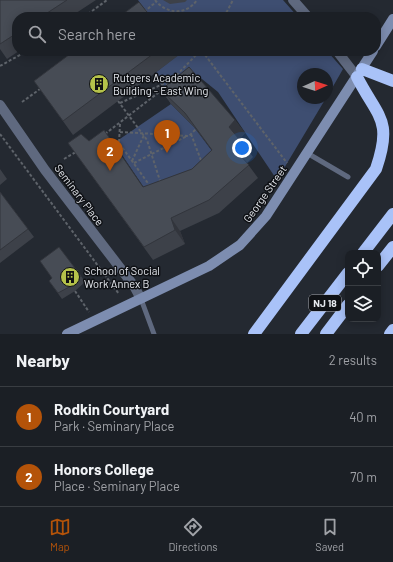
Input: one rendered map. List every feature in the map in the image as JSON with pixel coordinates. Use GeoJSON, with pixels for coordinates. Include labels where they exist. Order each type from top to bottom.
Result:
{"type":"FeatureCollection","features":[{"type":"Feature","properties":{"kind":"highway"},"geometry":{"type":"LineString","coordinates":[[360,73],[393,81]]}},
{"type":"Feature","properties":{"kind":"highway"},"geometry":{"type":"LineString","coordinates":[[254,334],[376,169],[390,146],[393,130],[389,120],[367,95],[360,73]]}},
{"type":"Feature","properties":{"kind":"highway"},"geometry":{"type":"LineString","coordinates":[[365,250],[393,214]]}},
{"type":"Feature","properties":{"kind":"highway"},"geometry":{"type":"LineString","coordinates":[[381,262],[393,247]]}},
{"type":"Feature","properties":{"kind":"highway","name":"NJ 18"},"geometry":{"type":"LineString","coordinates":[[301,334],[345,277]]}},
{"type":"Feature","properties":{"kind":"highway","name":"NJ 18"},"geometry":{"type":"LineString","coordinates":[[326,334],[345,309]]}},
{"type":"Feature","properties":{"kind":"highway"},"geometry":{"type":"LineString","coordinates":[[390,334],[393,330]]}},
{"type":"Feature","properties":{"kind":"street"},"geometry":{"type":"LineString","coordinates":[[293,0],[304,12]]}},
{"type":"Feature","properties":{"kind":"street"},"geometry":{"type":"LineString","coordinates":[[381,38],[393,19]]}},
{"type":"Feature","properties":{"kind":"street"},"geometry":{"type":"LineString","coordinates":[[342,56],[360,73]]}},
{"type":"Feature","properties":{"kind":"street","name":"George Street"},"geometry":{"type":"LineString","coordinates":[[67,334],[217,262],[240,245],[266,216],[370,56]]}},
{"type":"Feature","properties":{"kind":"street","name":"Seminary Place"},"geometry":{"type":"LineString","coordinates":[[0,105],[46,170],[134,286],[141,299]]}},
{"type":"Feature","properties":{"kind":"lane"},"geometry":{"type":"LineString","coordinates":[[307,153],[348,177]]}},
{"type":"Feature","properties":{"kind":"lane"},"geometry":{"type":"LineString","coordinates":[[141,299],[154,334]]}},
{"type":"Feature","properties":{"kind":"path"},"geometry":{"type":"LineString","coordinates":[[91,12],[107,0]]}},
{"type":"Feature","properties":{"kind":"path"},"geometry":{"type":"LineString","coordinates":[[143,12],[156,1],[165,10],[176,12],[186,10],[197,0]]}},
{"type":"Feature","properties":{"kind":"path"},"geometry":{"type":"LineString","coordinates":[[227,12],[233,0]]}},
{"type":"Feature","properties":{"kind":"path"},"geometry":{"type":"LineString","coordinates":[[0,66],[18,56]]}},
{"type":"Feature","properties":{"kind":"path"},"geometry":{"type":"LineString","coordinates":[[100,137],[130,117],[175,79],[196,56]]}},
{"type":"Feature","properties":{"kind":"path"},"geometry":{"type":"LineString","coordinates":[[205,56],[289,165]]}},
{"type":"Feature","properties":{"kind":"path"},"geometry":{"type":"LineString","coordinates":[[162,187],[147,140],[119,102],[175,79]]}},
{"type":"Feature","properties":{"kind":"path"},"geometry":{"type":"LineString","coordinates":[[22,102],[40,88]]}},
{"type":"Feature","properties":{"kind":"path"},"geometry":{"type":"LineString","coordinates":[[120,124],[119,143],[152,188]]}},
{"type":"Feature","properties":{"kind":"path"},"geometry":{"type":"LineString","coordinates":[[133,162],[190,135],[196,129]]}},
{"type":"Feature","properties":{"kind":"path"},"geometry":{"type":"LineString","coordinates":[[120,132],[190,135]]}},
{"type":"Feature","properties":{"kind":"path"},"geometry":{"type":"LineString","coordinates":[[0,134],[120,294]]}},
{"type":"Feature","properties":{"kind":"path"},"geometry":{"type":"LineString","coordinates":[[133,162],[143,134]]}},
{"type":"Feature","properties":{"kind":"path"},"geometry":{"type":"LineString","coordinates":[[190,135],[204,167]]}},
{"type":"Feature","properties":{"kind":"path"},"geometry":{"type":"LineString","coordinates":[[64,159],[82,148]]}},
{"type":"Feature","properties":{"kind":"path"},"geometry":{"type":"LineString","coordinates":[[75,291],[87,306],[94,322]]}},
{"type":"Feature","properties":{"kind":"shaded area"},"geometry":{"type":"Polygon","coordinates":[[[138,0],[283,0],[294,12],[146,12],[138,0]]]}},
{"type":"Feature","properties":{"kind":"shaded area"},"geometry":{"type":"Polygon","coordinates":[[[177,56],[331,56],[343,69],[333,86],[333,68],[297,68],[297,104],[322,104],[277,180],[218,92],[197,75],[171,104],[155,73],[177,56]]]}},
{"type":"Feature","properties":{"kind":"shaded area"},"geometry":{"type":"Polygon","coordinates":[[[171,104],[194,127],[221,163],[153,201],[114,143],[171,104]]]}},
{"type":"Feature","properties":{"kind":"building"},"geometry":{"type":"Polygon","coordinates":[[[0,0],[67,0],[49,12],[12,12],[12,36],[0,44],[0,0]]]}},
{"type":"Feature","properties":{"kind":"building"},"geometry":{"type":"Polygon","coordinates":[[[139,2],[147,12],[126,12],[139,2]]]}},
{"type":"Feature","properties":{"kind":"building"},"geometry":{"type":"Polygon","coordinates":[[[67,56],[150,56],[63,121],[34,81],[67,56]]]}},
{"type":"Feature","properties":{"kind":"building"},"geometry":{"type":"Polygon","coordinates":[[[189,67],[235,120],[229,127],[243,144],[236,151],[249,165],[209,200],[171,218],[175,230],[144,247],[68,143],[81,134],[89,141],[104,130],[143,187],[192,169],[212,150],[185,113],[161,90],[189,67]]]}},
{"type":"Feature","properties":{"kind":"building"},"geometry":{"type":"Polygon","coordinates":[[[0,192],[28,229],[0,250],[0,192]]]}},
{"type":"Feature","properties":{"kind":"building","name":"School of Social Work Annex B"},"geometry":{"type":"Polygon","coordinates":[[[59,247],[81,276],[71,286],[58,293],[49,281],[52,278],[40,261],[59,247]]]}},
{"type":"Feature","properties":{"kind":"place","name":"Rutgers Academic Building - East Wing"},"geometry":{"type":"Point","coordinates":[99,84]}},
{"type":"Feature","properties":{"kind":"place","name":"Rodkin Courtyard"},"geometry":{"type":"Point","coordinates":[167,153]}},
{"type":"Feature","properties":{"kind":"place","name":"Honors College"},"geometry":{"type":"Point","coordinates":[110,171]}},
{"type":"Feature","properties":{"kind":"place","name":"School of Social Work Annex B"},"geometry":{"type":"Point","coordinates":[70,277]}}]}
